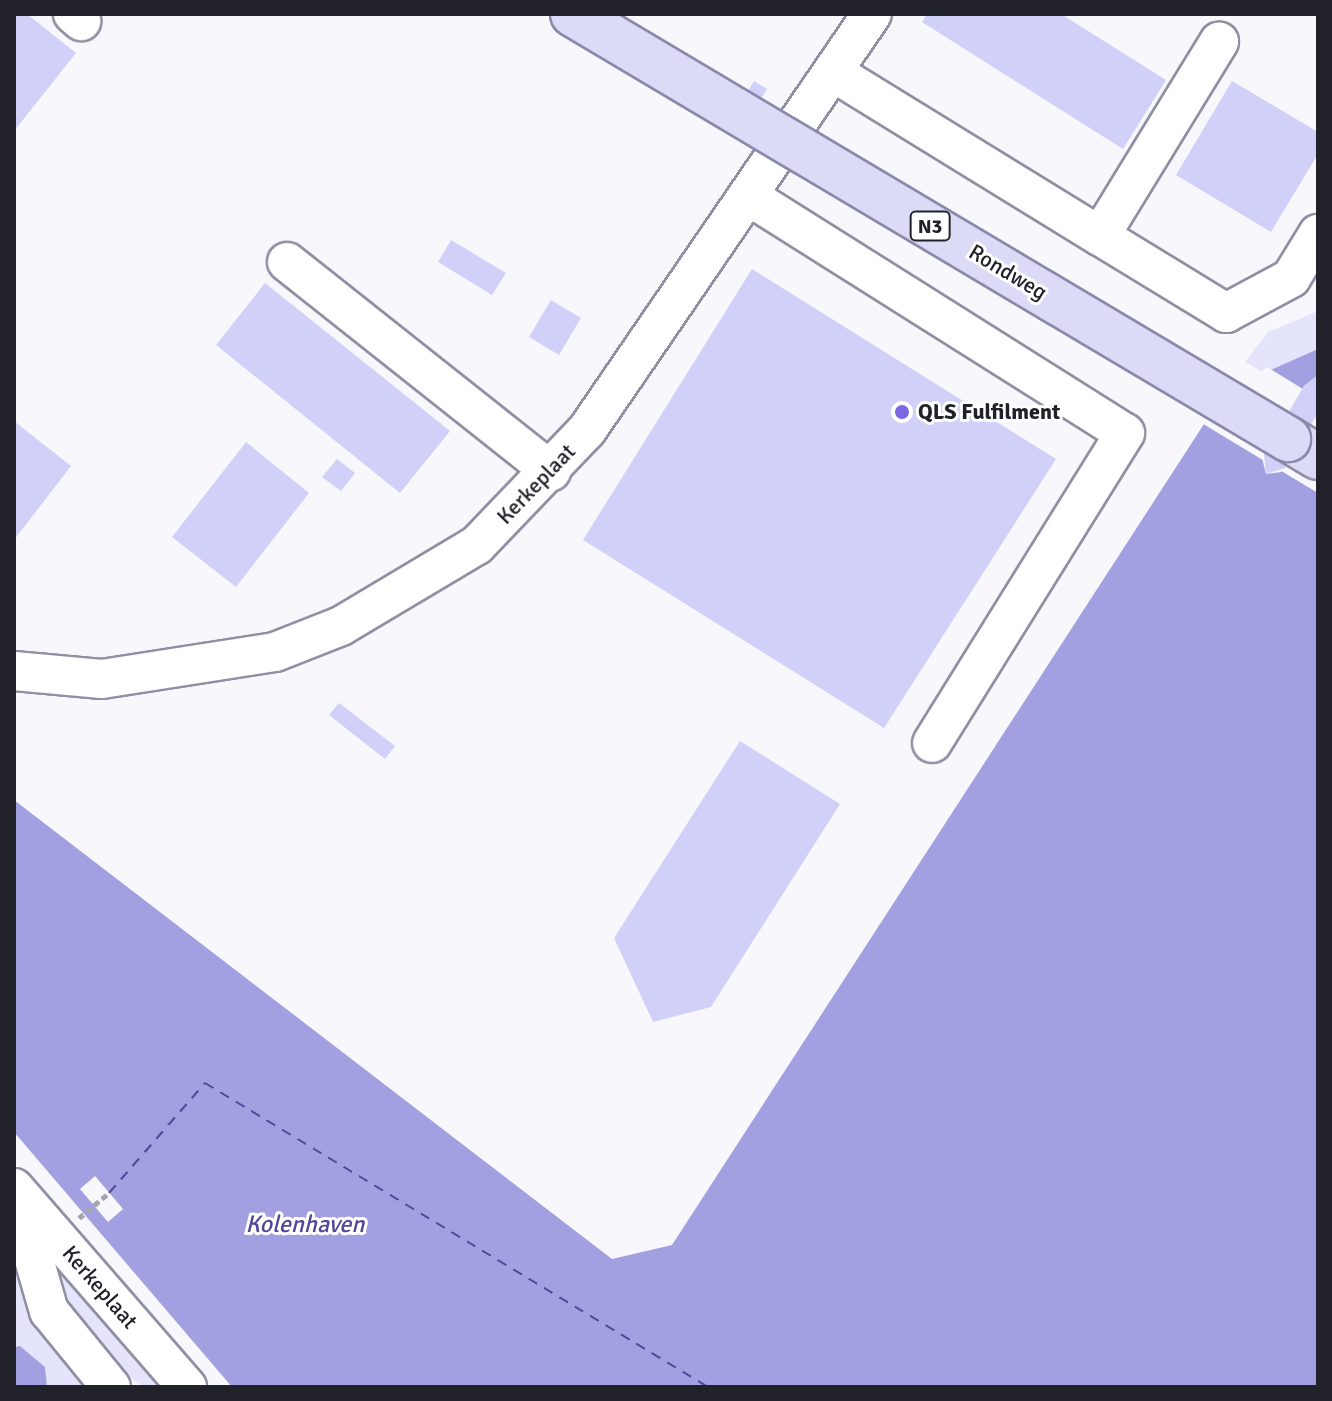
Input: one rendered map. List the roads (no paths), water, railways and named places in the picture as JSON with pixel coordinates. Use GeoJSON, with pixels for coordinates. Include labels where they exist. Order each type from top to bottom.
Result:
{"type":"FeatureCollection","features":[{"type":"Feature","properties":{"kind":"main road","name":"Rondweg"},"geometry":{"type":"LineString","coordinates":[[573,14],[1318,457]]}},
{"type":"Feature","properties":{"kind":"main road","name":"Rondweg"},"geometry":{"type":"LineString","coordinates":[[633,14],[1318,421]]}},
{"type":"Feature","properties":{"kind":"street","name":"Kerkeplaat"},"geometry":{"type":"LineString","coordinates":[[14,671],[102,679],[275,652],[341,626],[433,575],[477,545],[587,430],[833,72],[873,27]]}},
{"type":"Feature","properties":{"kind":"street"},"geometry":{"type":"LineString","coordinates":[[1100,236],[1219,42]]}},
{"type":"Feature","properties":{"kind":"street"},"geometry":{"type":"LineString","coordinates":[[833,72],[1226,313],[1291,278],[1318,234]]}},
{"type":"Feature","properties":{"kind":"street"},"geometry":{"type":"LineString","coordinates":[[750,197],[1125,433],[932,743]]}},
{"type":"Feature","properties":{"kind":"street"},"geometry":{"type":"LineString","coordinates":[[287,262],[551,471]]}},
{"type":"Feature","properties":{"kind":"street","name":"Kerkeplaat"},"geometry":{"type":"LineString","coordinates":[[14,1189],[187,1387]]}},
{"type":"Feature","properties":{"kind":"street"},"geometry":{"type":"LineString","coordinates":[[14,1189],[49,1311],[111,1387]]}},
{"type":"Feature","properties":{"kind":"water","name":"Kolenhaven"},"geometry":{"type":"Polygon","coordinates":[[[1318,349],[1318,375],[1304,386],[1262,458],[1266,474],[1281,472],[1318,413],[1318,1387],[232,1387],[14,1132],[14,800],[612,1259],[672,1245],[1204,424],[1264,373],[1318,349]]]}},
{"type":"Feature","properties":{"kind":"water"},"geometry":{"type":"Polygon","coordinates":[[[20,1346],[45,1367],[47,1387],[14,1387],[14,1347],[20,1346]]]}},
{"type":"Feature","properties":{"kind":"place","name":"QLS Fulfilment"},"geometry":{"type":"Point","coordinates":[902,412]}}]}
